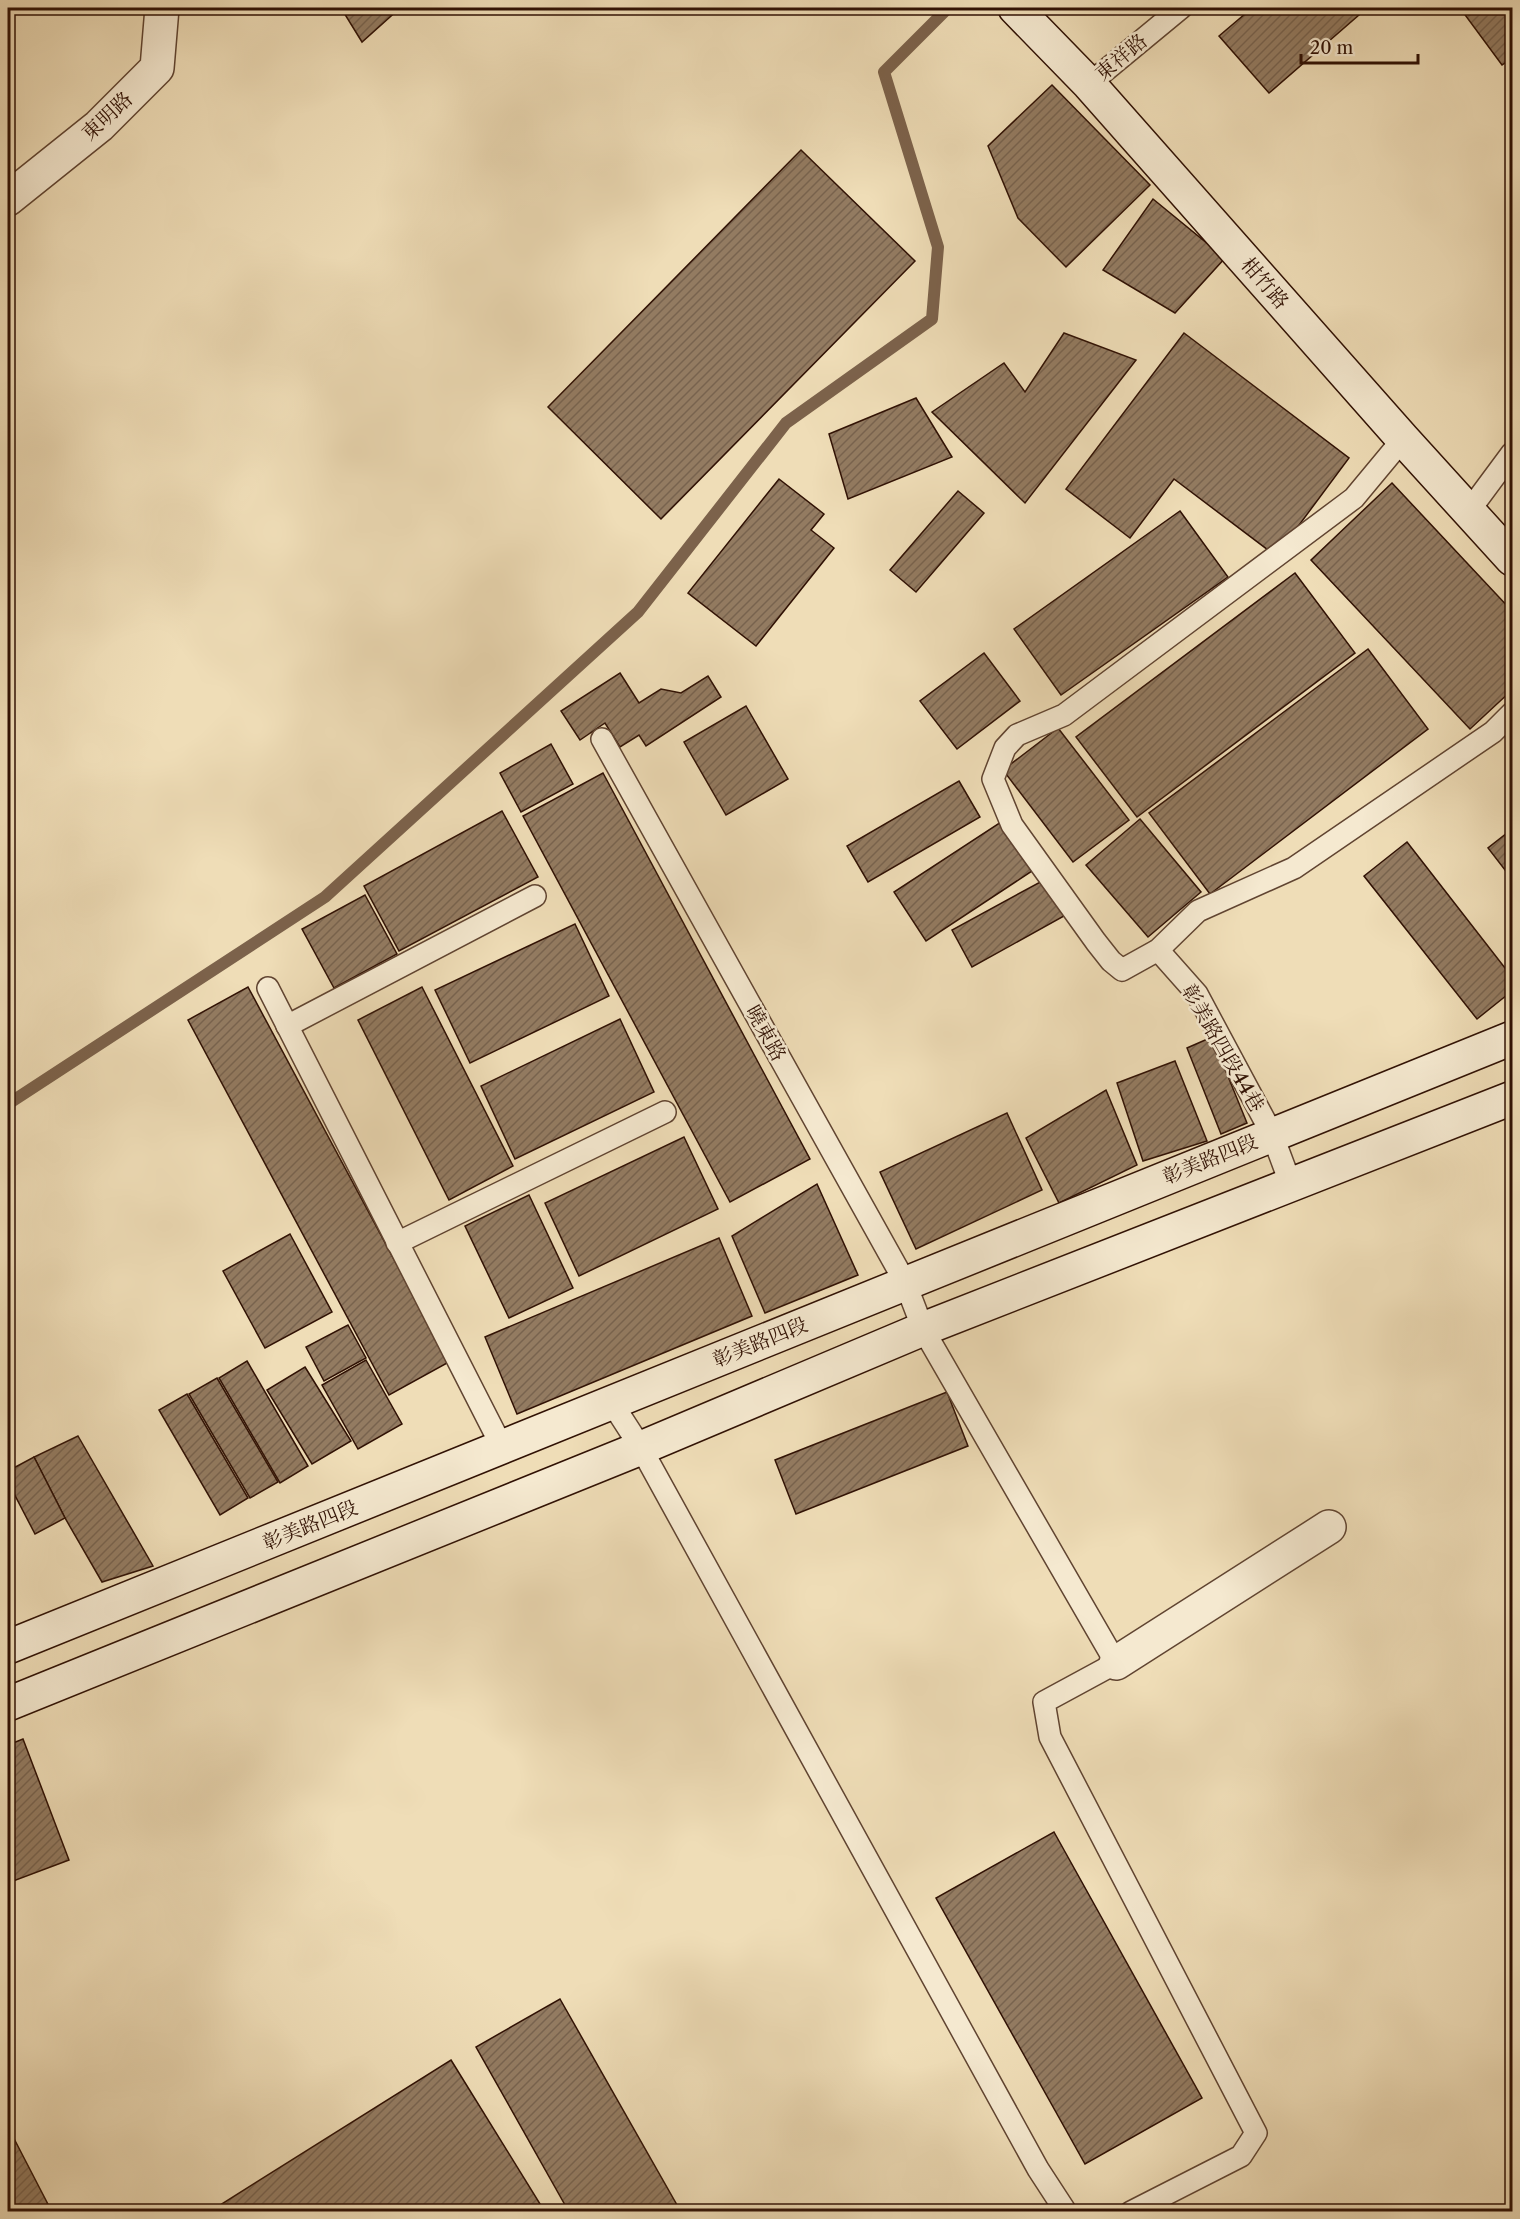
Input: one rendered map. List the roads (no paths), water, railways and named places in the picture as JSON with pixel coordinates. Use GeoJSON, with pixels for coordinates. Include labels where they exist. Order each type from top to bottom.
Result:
{"type":"FeatureCollection","features":[{"type":"Feature","properties":{"kind":"main road","name":"東明路"},"geometry":{"type":"LineString","coordinates":[[8,199],[99,126],[157,68],[162,8]]}},
{"type":"Feature","properties":{"kind":"main road","name":"柑竹路"},"geometry":{"type":"LineString","coordinates":[[1015,8],[1089,84],[1512,559]]}},
{"type":"Feature","properties":{"kind":"main road","name":"彰美路四段"},"geometry":{"type":"LineString","coordinates":[[8,1647],[1512,1038]]}},
{"type":"Feature","properties":{"kind":"main road"},"geometry":{"type":"LineString","coordinates":[[8,1704],[641,1448],[923,1329],[1512,1098]]}},
{"type":"Feature","properties":{"kind":"main road"},"geometry":{"type":"LineString","coordinates":[[1116,1664],[1329,1527]]}},
{"type":"Feature","properties":{"kind":"lane","name":"東祥路"},"geometry":{"type":"LineString","coordinates":[[1089,84],[1181,8]]}},
{"type":"Feature","properties":{"kind":"lane"},"geometry":{"type":"LineString","coordinates":[[1403,439],[1354,498],[1064,715],[1017,735],[1005,748],[993,779],[1012,825],[1096,942],[1111,961],[1122,970],[1158,950],[1198,911],[1294,868],[1493,732],[1512,713]]}},
{"type":"Feature","properties":{"kind":"lane"},"geometry":{"type":"LineString","coordinates":[[1469,511],[1512,453]]}},
{"type":"Feature","properties":{"kind":"lane","name":"曉東路"},"geometry":{"type":"LineString","coordinates":[[602,739],[905,1282],[923,1329],[1116,1664]]}},
{"type":"Feature","properties":{"kind":"lane"},"geometry":{"type":"LineString","coordinates":[[287,1026],[535,896]]}},
{"type":"Feature","properties":{"kind":"lane","name":"彰美路四段44巷"},"geometry":{"type":"LineString","coordinates":[[1158,950],[1197,994],[1272,1134],[1291,1185]]}},
{"type":"Feature","properties":{"kind":"lane"},"geometry":{"type":"LineString","coordinates":[[267,988],[502,1447]]}},
{"type":"Feature","properties":{"kind":"lane"},"geometry":{"type":"LineString","coordinates":[[397,1243],[665,1112]]}},
{"type":"Feature","properties":{"kind":"lane"},"geometry":{"type":"LineString","coordinates":[[612,1403],[641,1448],[1038,2169],[1066,2211]]}},
{"type":"Feature","properties":{"kind":"lane"},"geometry":{"type":"LineString","coordinates":[[1116,1664],[1044,1702],[1050,1737],[1256,2133],[1241,2156],[1131,2211]]}},
{"type":"Feature","properties":{"kind":"waterway"},"geometry":{"type":"LineString","coordinates":[[8,1104],[325,897],[638,612],[786,423],[932,319],[938,247],[884,72],[948,8]]}}]}
